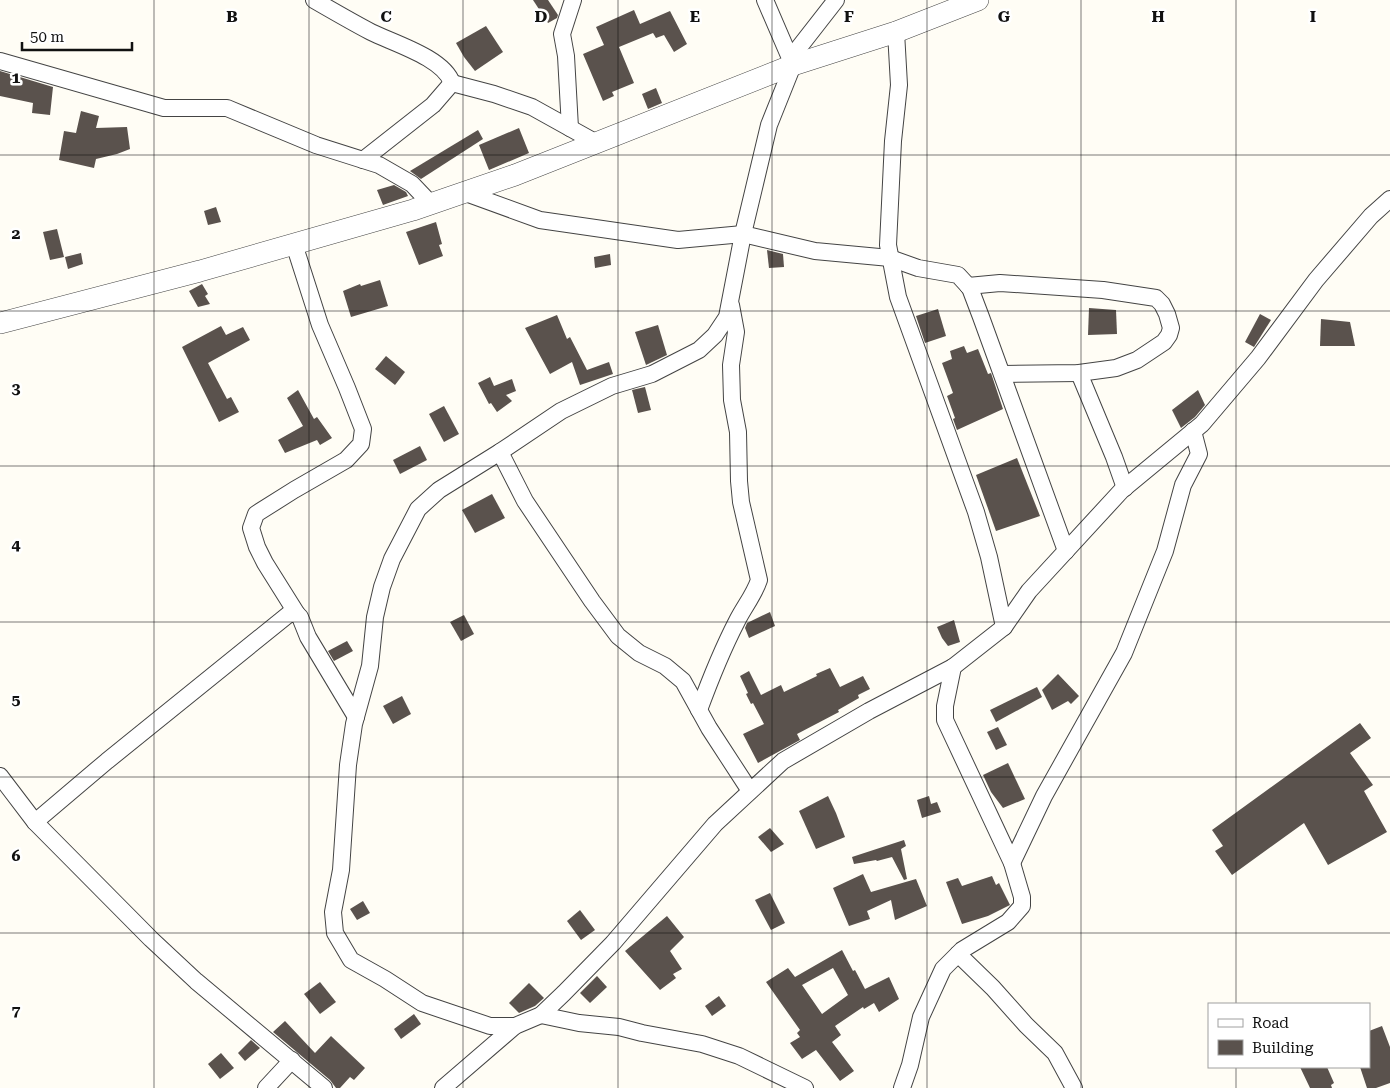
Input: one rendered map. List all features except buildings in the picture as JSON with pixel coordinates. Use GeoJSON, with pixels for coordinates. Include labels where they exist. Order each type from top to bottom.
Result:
{"type":"FeatureCollection","features":[{"type":"Feature","properties":{"kind":"street"},"geometry":{"type":"LineString","coordinates":[[314,0],[371,32],[417,53],[439,66],[450,77],[452,83]]}},
{"type":"Feature","properties":{"kind":"street"},"geometry":{"type":"LineString","coordinates":[[570,128],[566,56],[562,34],[573,0]]}},
{"type":"Feature","properties":{"kind":"street"},"geometry":{"type":"LineString","coordinates":[[766,0],[792,62]]}},
{"type":"Feature","properties":{"kind":"street"},"geometry":{"type":"LineString","coordinates":[[515,1026],[490,1026],[422,1003],[351,960],[335,933],[333,912],[341,870],[348,765],[356,717],[370,666],[375,617],[382,587],[392,559],[418,509],[439,490],[561,411],[612,386],[652,374],[699,350],[715,335],[727,317],[743,234],[769,125],[792,62],[836,0]]}},
{"type":"Feature","properties":{"kind":"street"},"geometry":{"type":"LineString","coordinates":[[0,323],[172,279],[430,204],[515,174],[792,62],[896,32],[978,0]]}},
{"type":"Feature","properties":{"kind":"street"},"geometry":{"type":"LineString","coordinates":[[896,32],[899,85],[890,196],[888,245],[890,258],[898,297],[976,512],[989,558],[1004,627]]}},
{"type":"Feature","properties":{"kind":"street"},"geometry":{"type":"LineString","coordinates":[[0,61],[164,108],[227,108],[316,145],[379,165],[412,184],[430,204]]}},
{"type":"Feature","properties":{"kind":"street"},"geometry":{"type":"LineString","coordinates":[[452,83],[494,94],[532,107],[595,142]]}},
{"type":"Feature","properties":{"kind":"street"},"geometry":{"type":"LineString","coordinates":[[363,160],[433,105],[452,83]]}},
{"type":"Feature","properties":{"kind":"street"},"geometry":{"type":"LineString","coordinates":[[463,192],[540,220],[678,240],[743,234],[815,251],[890,258],[918,268],[958,275],[968,286],[982,317],[1066,551]]}},
{"type":"Feature","properties":{"kind":"street"},"geometry":{"type":"LineString","coordinates":[[443,1088],[515,1026],[541,1015],[613,942],[715,824],[783,761],[869,711],[953,668],[1004,627],[1030,591],[1125,488],[1202,424],[1258,358],[1316,280],[1371,216],[1390,199]]}},
{"type":"Feature","properties":{"kind":"street"},"geometry":{"type":"LineString","coordinates":[[294,244],[320,325],[363,429],[361,444],[346,460],[256,514],[251,528],[265,563],[300,617],[308,637],[356,717]]}},
{"type":"Feature","properties":{"kind":"street"},"geometry":{"type":"LineString","coordinates":[[968,286],[1000,283],[1103,290],[1156,298],[1162,304],[1171,328],[1164,342],[1137,360],[1116,368],[1079,373],[1003,374]]}},
{"type":"Feature","properties":{"kind":"street"},"geometry":{"type":"LineString","coordinates":[[699,710],[715,667],[737,620],[755,592],[759,580],[741,502],[738,432],[732,400],[731,365],[736,332],[730,299]]}},
{"type":"Feature","properties":{"kind":"street"},"geometry":{"type":"LineString","coordinates":[[1079,373],[1125,488]]}},
{"type":"Feature","properties":{"kind":"street"},"geometry":{"type":"LineString","coordinates":[[1012,863],[1044,796],[1124,653],[1164,551],[1183,485],[1199,454],[1193,431]]}},
{"type":"Feature","properties":{"kind":"street"},"geometry":{"type":"LineString","coordinates":[[500,452],[525,501],[592,601],[618,636],[639,653],[665,666],[683,681],[750,791]]}},
{"type":"Feature","properties":{"kind":"street"},"geometry":{"type":"LineString","coordinates":[[35,822],[106,761],[288,614],[297,614]]}},
{"type":"Feature","properties":{"kind":"street"},"geometry":{"type":"LineString","coordinates":[[902,1088],[910,1065],[921,1017],[943,969],[962,950],[1008,922],[1022,906],[1022,898],[1012,863],[945,720],[945,706],[953,668]]}},
{"type":"Feature","properties":{"kind":"street"},"geometry":{"type":"LineString","coordinates":[[0,776],[35,822],[170,957],[324,1088]]}},
{"type":"Feature","properties":{"kind":"street"},"geometry":{"type":"LineString","coordinates":[[958,954],[1055,1053],[1074,1088]]}},
{"type":"Feature","properties":{"kind":"street"},"geometry":{"type":"LineString","coordinates":[[541,1015],[579,1023],[619,1027],[702,1044],[739,1056],[805,1088]]}},
{"type":"Feature","properties":{"kind":"street"},"geometry":{"type":"LineString","coordinates":[[266,1088],[292,1060]]}}]}
